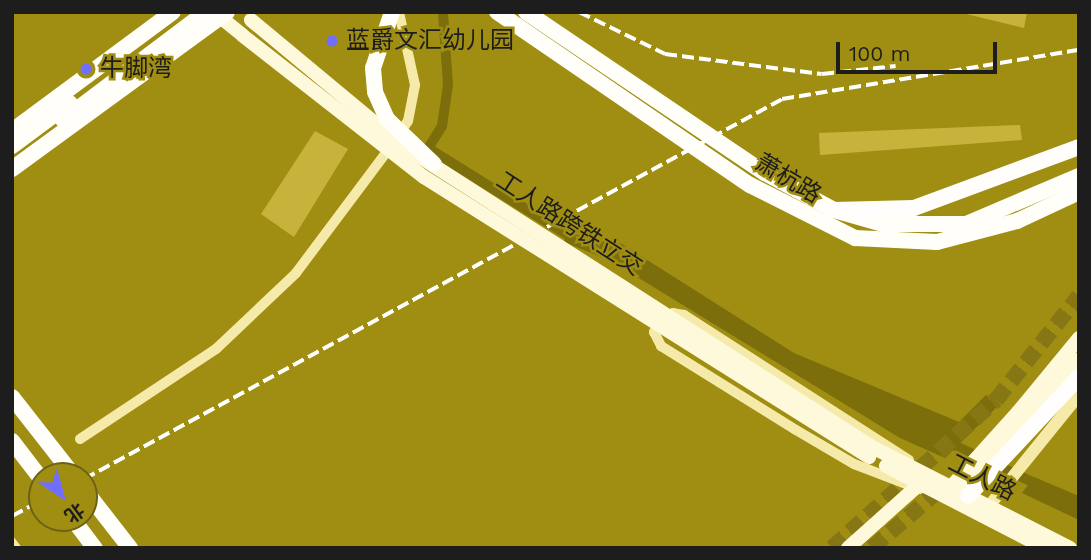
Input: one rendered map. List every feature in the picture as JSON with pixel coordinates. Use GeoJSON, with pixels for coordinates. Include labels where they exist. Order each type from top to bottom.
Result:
{"type":"FeatureCollection","features":[{"type":"Feature","properties":{"kind":"highway"},"geometry":{"type":"LineString","coordinates":[[834,210],[914,208],[1079,147]]}},
{"type":"Feature","properties":{"kind":"highway"},"geometry":{"type":"LineString","coordinates":[[960,492],[985,472],[1079,377]]}},
{"type":"Feature","properties":{"kind":"main road"},"geometry":{"type":"LineString","coordinates":[[12,131],[173,12]]}},
{"type":"Feature","properties":{"kind":"main road"},"geometry":{"type":"LineString","coordinates":[[14,157],[192,12]]}},
{"type":"Feature","properties":{"kind":"main road"},"geometry":{"type":"LineString","coordinates":[[392,12],[373,68],[375,92],[387,120],[434,164]]}},
{"type":"Feature","properties":{"kind":"main road","name":"萧杭路"},"geometry":{"type":"LineString","coordinates":[[526,12],[765,173],[834,210],[883,224],[966,225],[1079,176]]}},
{"type":"Feature","properties":{"kind":"main road"},"geometry":{"type":"LineString","coordinates":[[14,157],[217,14]]}},
{"type":"Feature","properties":{"kind":"main road","name":"工人路跨铁立交"},"geometry":{"type":"LineString","coordinates":[[217,14],[424,177],[872,453]]}},
{"type":"Feature","properties":{"kind":"main road","name":"工人路跨铁立交"},"geometry":{"type":"LineString","coordinates":[[246,16],[434,164],[872,453]]}},
{"type":"Feature","properties":{"kind":"main road","name":"萧杭路"},"geometry":{"type":"LineString","coordinates":[[502,16],[750,185],[855,238],[937,242],[1017,221],[1079,192]]}},
{"type":"Feature","properties":{"kind":"main road"},"geometry":{"type":"LineString","coordinates":[[1033,422],[1079,338]]}},
{"type":"Feature","properties":{"kind":"main road"},"geometry":{"type":"LineString","coordinates":[[1033,422],[1079,359]]}},
{"type":"Feature","properties":{"kind":"main road"},"geometry":{"type":"LineString","coordinates":[[12,397],[63,462]]}},
{"type":"Feature","properties":{"kind":"main road"},"geometry":{"type":"LineString","coordinates":[[12,441],[28,462]]}},
{"type":"Feature","properties":{"kind":"main road","name":"工人路"},"geometry":{"type":"LineString","coordinates":[[872,453],[932,483],[1045,548]]}},
{"type":"Feature","properties":{"kind":"main road","name":"工人路"},"geometry":{"type":"LineString","coordinates":[[932,483],[960,492],[1070,548]]}},
{"type":"Feature","properties":{"kind":"main road"},"geometry":{"type":"LineString","coordinates":[[848,548],[914,489]]}},
{"type":"Feature","properties":{"kind":"main road"},"geometry":{"type":"LineString","coordinates":[[98,507],[130,548]]}},
{"type":"Feature","properties":{"kind":"main road"},"geometry":{"type":"LineString","coordinates":[[83,532],[95,548]]}},
{"type":"Feature","properties":{"kind":"street"},"geometry":{"type":"LineString","coordinates":[[80,439],[216,348],[296,273],[408,121],[415,85],[400,12]]}},
{"type":"Feature","properties":{"kind":"street"},"geometry":{"type":"LineString","coordinates":[[673,313],[684,315],[932,483],[914,489],[854,464],[661,346],[654,332],[660,322],[673,313]]}},
{"type":"Feature","properties":{"kind":"street"},"geometry":{"type":"LineString","coordinates":[[1033,422],[1079,395]]}},
{"type":"Feature","properties":{"kind":"street"},"geometry":{"type":"LineString","coordinates":[[985,472],[989,506]]}},
{"type":"Feature","properties":{"kind":"lane"},"geometry":{"type":"LineString","coordinates":[[12,539],[19,548]]}},
{"type":"Feature","properties":{"kind":"shaded area"},"geometry":{"type":"Polygon","coordinates":[[[567,233],[622,244],[794,353],[959,422],[986,395],[1000,404],[945,458],[900,438],[611,261],[564,242],[567,233]]]}},
{"type":"Feature","properties":{"kind":"shaded area"},"geometry":{"type":"Polygon","coordinates":[[[1034,477],[1079,496],[1079,520],[1022,493],[1034,477]]]}},
{"type":"Feature","properties":{"kind":"building"},"geometry":{"type":"Polygon","coordinates":[[[958,12],[1027,12],[1024,28],[958,12]]]}},
{"type":"Feature","properties":{"kind":"building"},"geometry":{"type":"Polygon","coordinates":[[[1020,125],[1022,140],[820,155],[819,133],[1020,125]]]}},
{"type":"Feature","properties":{"kind":"building"},"geometry":{"type":"Polygon","coordinates":[[[315,131],[348,149],[294,237],[261,214],[315,131]]]}},
{"type":"Feature","properties":{"kind":"waterway"},"geometry":{"type":"LineString","coordinates":[[443,12],[448,85],[442,126],[428,148],[579,242]]}},
{"type":"Feature","properties":{"kind":"waterway"},"geometry":{"type":"LineString","coordinates":[[945,441],[1041,486]]}},
{"type":"Feature","properties":{"kind":"tunnel"},"geometry":{"type":"LineString","coordinates":[[832,548],[996,400],[1079,296]]}},
{"type":"Feature","properties":{"kind":"tunnel"},"geometry":{"type":"LineString","coordinates":[[872,548],[947,483]]}},
{"type":"Feature","properties":{"kind":"railway"},"geometry":{"type":"LineString","coordinates":[[579,12],[665,54],[822,74],[896,66]]}},
{"type":"Feature","properties":{"kind":"railway"},"geometry":{"type":"LineString","coordinates":[[98,471],[782,99],[1079,50]]}},
{"type":"Feature","properties":{"kind":"railway"},"geometry":{"type":"LineString","coordinates":[[12,516],[28,507]]}},
{"type":"Feature","properties":{"kind":"place","name":"蓝爵文汇幼儿园"},"geometry":{"type":"Point","coordinates":[332,41]}},
{"type":"Feature","properties":{"kind":"place","name":"牛脚湾"},"geometry":{"type":"Point","coordinates":[86,69]}}]}
